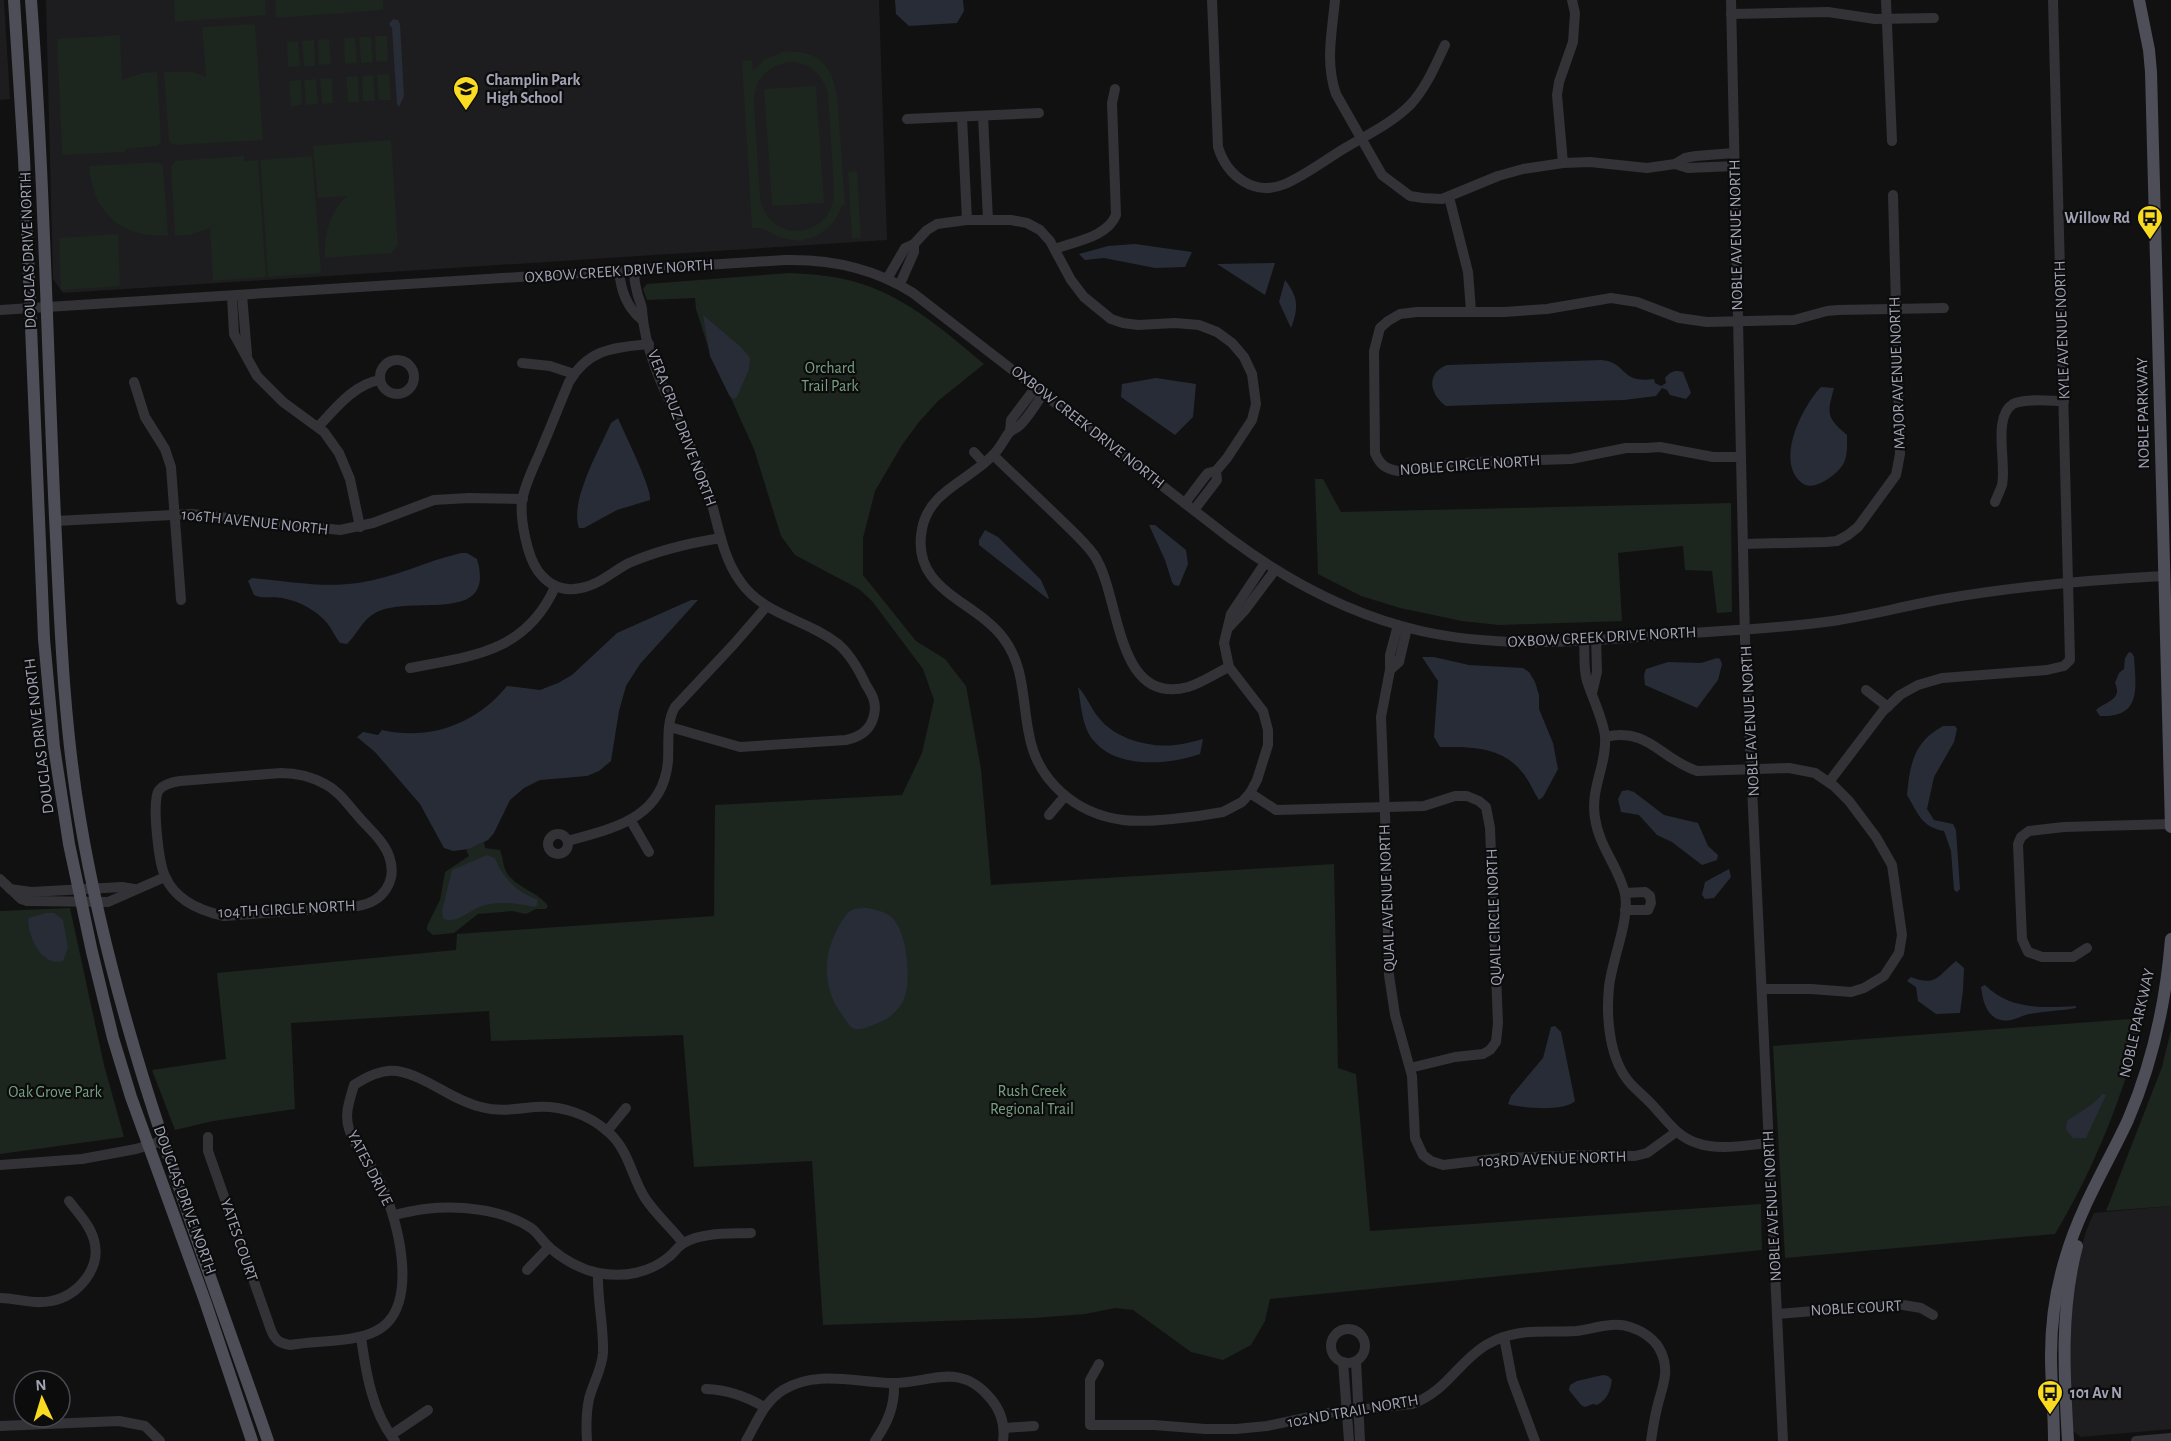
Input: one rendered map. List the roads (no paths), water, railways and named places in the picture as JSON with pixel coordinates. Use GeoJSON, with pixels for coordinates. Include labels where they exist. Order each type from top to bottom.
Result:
{"type":"FeatureCollection","features":[{"type":"Feature","properties":{"kind":"main road","name":"DOUGLAS DRIVE NORTH"},"geometry":{"type":"LineString","coordinates":[[14,0],[23,138],[47,672],[58,778],[80,902],[113,1038],[131,1097],[211,1318],[252,1441]]}},
{"type":"Feature","properties":{"kind":"main road","name":"DOUGLAS DRIVE NORTH"},"geometry":{"type":"LineString","coordinates":[[31,0],[41,144],[60,651],[74,784],[96,902],[133,1048],[162,1142],[268,1441]]}},
{"type":"Feature","properties":{"kind":"main road","name":"NOBLE PARKWAY"},"geometry":{"type":"LineString","coordinates":[[2139,0],[2151,72],[2171,825]]}},
{"type":"Feature","properties":{"kind":"main road","name":"NOBLE PARKWAY"},"geometry":{"type":"LineString","coordinates":[[2054,1441],[2050,1352],[2054,1305],[2070,1242],[2129,1116],[2143,1079],[2160,1010],[2171,939]]}},
{"type":"Feature","properties":{"kind":"main road","name":"NOBLE PARKWAY"},"geometry":{"type":"LineString","coordinates":[[2068,1441],[2064,1360],[2068,1292],[2078,1243],[2100,1179]]}},
{"type":"Feature","properties":{"kind":"street"},"geometry":{"type":"LineString","coordinates":[[1212,0],[1218,147],[1225,165],[1232,173],[1242,181],[1256,187],[1283,185],[1396,117],[1420,94],[1445,45]]}},
{"type":"Feature","properties":{"kind":"street"},"geometry":{"type":"LineString","coordinates":[[1335,0],[1329,52],[1331,81],[1336,94],[1382,175],[1410,196],[1442,199],[1498,176],[1523,169],[1563,163],[1590,162],[1647,168],[1675,164],[1685,158],[1696,156],[1734,153]]}},
{"type":"Feature","properties":{"kind":"street"},"geometry":{"type":"LineString","coordinates":[[1563,163],[1557,95],[1559,82],[1573,42],[1575,13],[1572,0]]}},
{"type":"Feature","properties":{"kind":"street","name":"NOBLE AVENUE NORTH"},"geometry":{"type":"LineString","coordinates":[[1731,0],[1745,629],[1783,1441]]}},
{"type":"Feature","properties":{"kind":"street"},"geometry":{"type":"LineString","coordinates":[[1886,0],[1892,141]]}},
{"type":"Feature","properties":{"kind":"street","name":"KYLE AVENUE NORTH"},"geometry":{"type":"LineString","coordinates":[[1888,706],[1900,695],[1918,685],[1942,678],[2047,670],[2064,666],[2070,660],[2053,0]]}},
{"type":"Feature","properties":{"kind":"street"},"geometry":{"type":"LineString","coordinates":[[1731,14],[1828,12],[1875,19],[1934,18]]}},
{"type":"Feature","properties":{"kind":"street"},"geometry":{"type":"LineString","coordinates":[[1055,249],[1103,232],[1112,226],[1116,215],[1112,103],[1114,89]]}},
{"type":"Feature","properties":{"kind":"street"},"geometry":{"type":"LineString","coordinates":[[907,119],[1039,113]]}},
{"type":"Feature","properties":{"kind":"street"},"geometry":{"type":"LineString","coordinates":[[983,116],[988,220]]}},
{"type":"Feature","properties":{"kind":"street"},"geometry":{"type":"LineString","coordinates":[[962,117],[967,220]]}},
{"type":"Feature","properties":{"kind":"street"},"geometry":{"type":"LineString","coordinates":[[1675,164],[1688,168],[1735,166]]}},
{"type":"Feature","properties":{"kind":"street","name":"MAJOR AVENUE NORTH"},"geometry":{"type":"LineString","coordinates":[[1743,544],[1837,541],[1858,527],[1896,475],[1900,454],[1893,195]]}},
{"type":"Feature","properties":{"kind":"street"},"geometry":{"type":"LineString","coordinates":[[1449,197],[1468,272],[1471,311]]}},
{"type":"Feature","properties":{"kind":"street"},"geometry":{"type":"LineString","coordinates":[[887,279],[905,248],[914,244],[927,230],[937,224],[967,220],[1011,220],[1027,223],[1040,230],[1055,249],[1071,280],[1084,297],[1111,319],[1138,325],[1175,323],[1199,325],[1217,332],[1232,343],[1244,357],[1252,374],[1256,404],[1252,420],[1243,436],[1216,471],[1216,480],[1194,510]]}},
{"type":"Feature","properties":{"kind":"street"},"geometry":{"type":"LineString","coordinates":[[900,284],[914,252],[914,244]]}},
{"type":"Feature","properties":{"kind":"street","name":"OXBOW CREEK DRIVE NORTH"},"geometry":{"type":"LineString","coordinates":[[0,310],[803,260],[848,265],[900,284],[926,302],[1275,570],[1347,608],[1403,627],[1455,637],[1493,641],[1528,643],[1584,640],[1823,622],[1977,593],[2163,576]]}},
{"type":"Feature","properties":{"kind":"street","name":"VERA CRUZ DRIVE NORTH"},"geometry":{"type":"LineString","coordinates":[[634,270],[636,290],[642,308],[641,319],[669,403],[700,467],[721,538],[740,582],[766,607],[828,637],[846,651],[855,663],[875,703],[874,715],[869,727],[860,736],[846,740],[749,747],[733,746],[670,727]]}},
{"type":"Feature","properties":{"kind":"street","name":"VERA CRUZ DRIVE NORTH"},"geometry":{"type":"LineString","coordinates":[[619,271],[625,298],[632,311],[641,319]]}},
{"type":"Feature","properties":{"kind":"street"},"geometry":{"type":"LineString","coordinates":[[237,295],[234,334],[257,376],[268,389],[318,427],[335,446],[347,469],[360,527]]}},
{"type":"Feature","properties":{"kind":"street","name":"NOBLE CIRCLE NORTH"},"geometry":{"type":"LineString","coordinates":[[1738,321],[1679,318],[1648,304],[1611,298],[1547,309],[1400,314],[1380,328],[1374,351],[1374,441],[1378,462],[1387,470],[1398,471],[1500,460],[1570,459],[1626,448],[1660,447],[1713,457],[1741,457]]}},
{"type":"Feature","properties":{"kind":"street"},"geometry":{"type":"LineString","coordinates":[[1738,321],[1794,320],[1838,310],[1944,308]]}},
{"type":"Feature","properties":{"kind":"street"},"geometry":{"type":"LineString","coordinates":[[649,344],[606,350],[591,357],[574,374],[523,499],[524,525],[533,563],[544,579],[555,587],[569,589],[590,586],[618,569],[650,554],[721,538]]}},
{"type":"Feature","properties":{"kind":"street"},"geometry":{"type":"LineString","coordinates":[[522,363],[550,366],[574,374]]}},
{"type":"Feature","properties":{"kind":"street"},"geometry":{"type":"LineString","coordinates":[[318,427],[360,387],[380,380]]}},
{"type":"Feature","properties":{"kind":"street"},"geometry":{"type":"LineString","coordinates":[[134,382],[145,417],[168,458],[172,476],[181,600]]}},
{"type":"Feature","properties":{"kind":"street"},"geometry":{"type":"LineString","coordinates":[[1040,390],[1011,420],[1010,431],[993,455],[946,490],[933,503],[922,529],[921,546],[924,563],[941,588],[988,621],[1010,648],[1021,675],[1028,732],[1033,750],[1044,773],[1065,796],[1096,813],[1124,820],[1136,820],[1223,812],[1242,802],[1250,793],[1266,753],[1268,737],[1265,716],[1258,696],[1229,667],[1224,643],[1231,614],[1265,563]]}},
{"type":"Feature","properties":{"kind":"street"},"geometry":{"type":"LineString","coordinates":[[1995,502],[2002,484],[2004,413],[2012,405],[2021,402],[2064,401]]}},
{"type":"Feature","properties":{"kind":"street"},"geometry":{"type":"LineString","coordinates":[[974,452],[984,463]]}},
{"type":"Feature","properties":{"kind":"street"},"geometry":{"type":"LineString","coordinates":[[993,455],[1093,554],[1104,575],[1128,654],[1139,675],[1159,687],[1176,689],[1198,683],[1229,667]]}},
{"type":"Feature","properties":{"kind":"street"},"geometry":{"type":"LineString","coordinates":[[1185,503],[1208,473],[1216,471]]}},
{"type":"Feature","properties":{"kind":"street","name":"106TH AVENUE NORTH"},"geometry":{"type":"LineString","coordinates":[[55,521],[174,514],[227,516],[327,530],[360,527],[434,500],[523,499]]}},
{"type":"Feature","properties":{"kind":"street"},"geometry":{"type":"LineString","coordinates":[[1229,627],[1275,570]]}},
{"type":"Feature","properties":{"kind":"street"},"geometry":{"type":"LineString","coordinates":[[410,668],[479,654],[513,638],[539,617],[555,587]]}},
{"type":"Feature","properties":{"kind":"street"},"geometry":{"type":"LineString","coordinates":[[568,841],[631,821],[655,798],[663,782],[668,762],[672,712],[679,701],[766,607]]}},
{"type":"Feature","properties":{"kind":"street","name":"QUAIL AVENUE NORTH"},"geometry":{"type":"LineString","coordinates":[[1403,627],[1390,655],[1390,670],[1381,717],[1389,975],[1397,1022],[1410,1068],[1414,1124]]}},
{"type":"Feature","properties":{"kind":"street"},"geometry":{"type":"LineString","coordinates":[[1592,693],[1597,672],[1596,639]]}},
{"type":"Feature","properties":{"kind":"street"},"geometry":{"type":"LineString","coordinates":[[1584,640],[1587,679],[1605,736],[1603,760],[1595,784],[1594,817],[1603,847],[1625,893],[1623,928],[1611,967],[1609,989],[1608,1010],[1613,1047],[1629,1082],[1651,1102],[1676,1132],[1696,1143],[1708,1146],[1769,1143]]}},
{"type":"Feature","properties":{"kind":"street"},"geometry":{"type":"LineString","coordinates":[[1829,782],[1888,706],[1866,690]]}},
{"type":"Feature","properties":{"kind":"street"},"geometry":{"type":"LineString","coordinates":[[1605,736],[1627,734],[1639,736],[1685,767],[1697,771],[1752,769],[1801,770],[1815,773],[1829,782],[1849,801],[1885,850],[1892,865],[1902,935],[1899,953],[1884,976],[1864,988],[1851,992],[1762,989]]}},
{"type":"Feature","properties":{"kind":"street","name":"104TH CIRCLE NORTH"},"geometry":{"type":"LineString","coordinates":[[281,773],[314,779],[339,794],[381,843],[389,855],[392,869],[387,890],[377,900],[366,905],[224,916],[206,912],[191,904],[178,894],[165,876],[155,809],[159,790],[166,785],[180,781],[281,773]]}},
{"type":"Feature","properties":{"kind":"street","name":"QUAIL CIRCLE NORTH"},"geometry":{"type":"LineString","coordinates":[[1250,793],[1276,810],[1424,806],[1455,796],[1467,796],[1486,807],[1489,821],[1498,1023],[1496,1042],[1490,1050],[1483,1054],[1455,1057],[1410,1068]]}},
{"type":"Feature","properties":{"kind":"street"},"geometry":{"type":"LineString","coordinates":[[1049,815],[1065,796]]}},
{"type":"Feature","properties":{"kind":"street"},"geometry":{"type":"LineString","coordinates":[[631,821],[649,852]]}},
{"type":"Feature","properties":{"kind":"street"},"geometry":{"type":"LineString","coordinates":[[2086,948],[2073,957],[2042,957],[2028,952],[2022,939],[2018,844],[2021,837],[2029,831],[2064,828],[2171,825]]}},
{"type":"Feature","properties":{"kind":"street"},"geometry":{"type":"LineString","coordinates":[[0,879],[21,899],[35,902],[108,902],[165,876]]}},
{"type":"Feature","properties":{"kind":"street"},"geometry":{"type":"LineString","coordinates":[[10,889],[31,892],[122,887],[134,889]]}},
{"type":"Feature","properties":{"kind":"street"},"geometry":{"type":"LineString","coordinates":[[1625,893],[1645,892],[1650,896],[1651,903],[1648,910],[1625,910]]}},
{"type":"Feature","properties":{"kind":"street","name":"YATES DRIVE"},"geometry":{"type":"LineString","coordinates":[[277,1341],[290,1344],[361,1337],[387,1324],[400,1299],[403,1287],[394,1215],[376,1175],[349,1132],[346,1111],[354,1085],[379,1073],[394,1071],[410,1074],[472,1105],[491,1109],[558,1108],[584,1116],[607,1131],[622,1148],[644,1196],[683,1243]]}},
{"type":"Feature","properties":{"kind":"street"},"geometry":{"type":"LineString","coordinates":[[607,1131],[626,1108]]}},
{"type":"Feature","properties":{"kind":"street","name":"103RD AVENUE NORTH"},"geometry":{"type":"LineString","coordinates":[[1414,1124],[1418,1146],[1423,1155],[1443,1165],[1501,1158],[1635,1156],[1647,1153],[1676,1132]]}},
{"type":"Feature","properties":{"kind":"street","name":"YATES COURT"},"geometry":{"type":"LineString","coordinates":[[208,1137],[208,1151],[271,1330],[277,1341]]}},
{"type":"Feature","properties":{"kind":"street"},"geometry":{"type":"LineString","coordinates":[[0,1165],[82,1159],[162,1142]]}},
{"type":"Feature","properties":{"kind":"street"},"geometry":{"type":"LineString","coordinates":[[0,1298],[37,1303],[52,1301],[66,1296],[88,1277],[96,1253],[94,1240],[88,1226],[69,1201]]}},
{"type":"Feature","properties":{"kind":"street"},"geometry":{"type":"LineString","coordinates":[[394,1215],[425,1209],[484,1211],[511,1219],[532,1229],[549,1247],[579,1267],[598,1273],[638,1273],[655,1266],[683,1243],[704,1237],[751,1233]]}},
{"type":"Feature","properties":{"kind":"street"},"geometry":{"type":"LineString","coordinates":[[527,1270],[549,1247]]}},
{"type":"Feature","properties":{"kind":"street"},"geometry":{"type":"LineString","coordinates":[[587,1441],[588,1409],[603,1356],[603,1330],[597,1290],[598,1273]]}},
{"type":"Feature","properties":{"kind":"street","name":"NOBLE COURT"},"geometry":{"type":"LineString","coordinates":[[1777,1314],[1897,1304],[1921,1308],[1933,1315]]}},
{"type":"Feature","properties":{"kind":"street","name":"102ND TRAIL NORTH"},"geometry":{"type":"LineString","coordinates":[[1099,1364],[1090,1380],[1090,1425],[1134,1429],[1236,1429],[1267,1426],[1352,1410],[1422,1405],[1475,1353],[1504,1337],[1534,1330],[1576,1331],[1616,1325],[1629,1326],[1656,1342],[1665,1366],[1666,1381],[1659,1401],[1652,1441]]}},
{"type":"Feature","properties":{"kind":"street"},"geometry":{"type":"LineString","coordinates":[[1347,1329],[1359,1333],[1365,1344],[1361,1357],[1356,1361],[1343,1362],[1337,1359],[1331,1347],[1335,1335],[1347,1329]]}},
{"type":"Feature","properties":{"kind":"street"},"geometry":{"type":"LineString","coordinates":[[361,1337],[365,1368],[377,1411],[393,1438],[428,1410]]}},
{"type":"Feature","properties":{"kind":"street"},"geometry":{"type":"LineString","coordinates":[[1504,1337],[1512,1379],[1535,1441]]}},
{"type":"Feature","properties":{"kind":"street"},"geometry":{"type":"LineString","coordinates":[[1349,1441],[1356,1361]]}},
{"type":"Feature","properties":{"kind":"street"},"geometry":{"type":"LineString","coordinates":[[1343,1362],[1360,1441]]}},
{"type":"Feature","properties":{"kind":"street"},"geometry":{"type":"LineString","coordinates":[[746,1441],[764,1407],[782,1391],[803,1381],[826,1378],[894,1383],[955,1376],[974,1378],[996,1405],[1005,1428],[1003,1441]]}},
{"type":"Feature","properties":{"kind":"street"},"geometry":{"type":"LineString","coordinates":[[875,1441],[887,1423],[893,1406],[894,1383]]}},
{"type":"Feature","properties":{"kind":"street"},"geometry":{"type":"LineString","coordinates":[[706,1389],[720,1389],[748,1398],[764,1407]]}},
{"type":"Feature","properties":{"kind":"street"},"geometry":{"type":"LineString","coordinates":[[0,1426],[119,1421],[145,1426],[160,1441]]}},
{"type":"Feature","properties":{"kind":"street"},"geometry":{"type":"LineString","coordinates":[[1005,1428],[1034,1425]]}},
{"type":"Feature","properties":{"kind":"street"},"geometry":{"type":"LineString","coordinates":[[2136,1441],[2171,1438]]}},
{"type":"Feature","properties":{"kind":"place","name":"Champlin Park High School"},"geometry":{"type":"Point","coordinates":[466,112]}},
{"type":"Feature","properties":{"kind":"place","name":"Willow Rd"},"geometry":{"type":"Point","coordinates":[2150,241]}},
{"type":"Feature","properties":{"kind":"place","name":"101 Av N"},"geometry":{"type":"Point","coordinates":[2050,1416]}},
{"type":"Feature","properties":{"kind":"park label","name":"Orchard Trail Park"},"geometry":{"type":"Point","coordinates":[830,377]}},
{"type":"Feature","properties":{"kind":"park label","name":"Oak Grove Park"},"geometry":{"type":"Point","coordinates":[55,1092]}},
{"type":"Feature","properties":{"kind":"park label","name":"Rush Creek Regional Trail"},"geometry":{"type":"Point","coordinates":[1032,1100]}}]}
